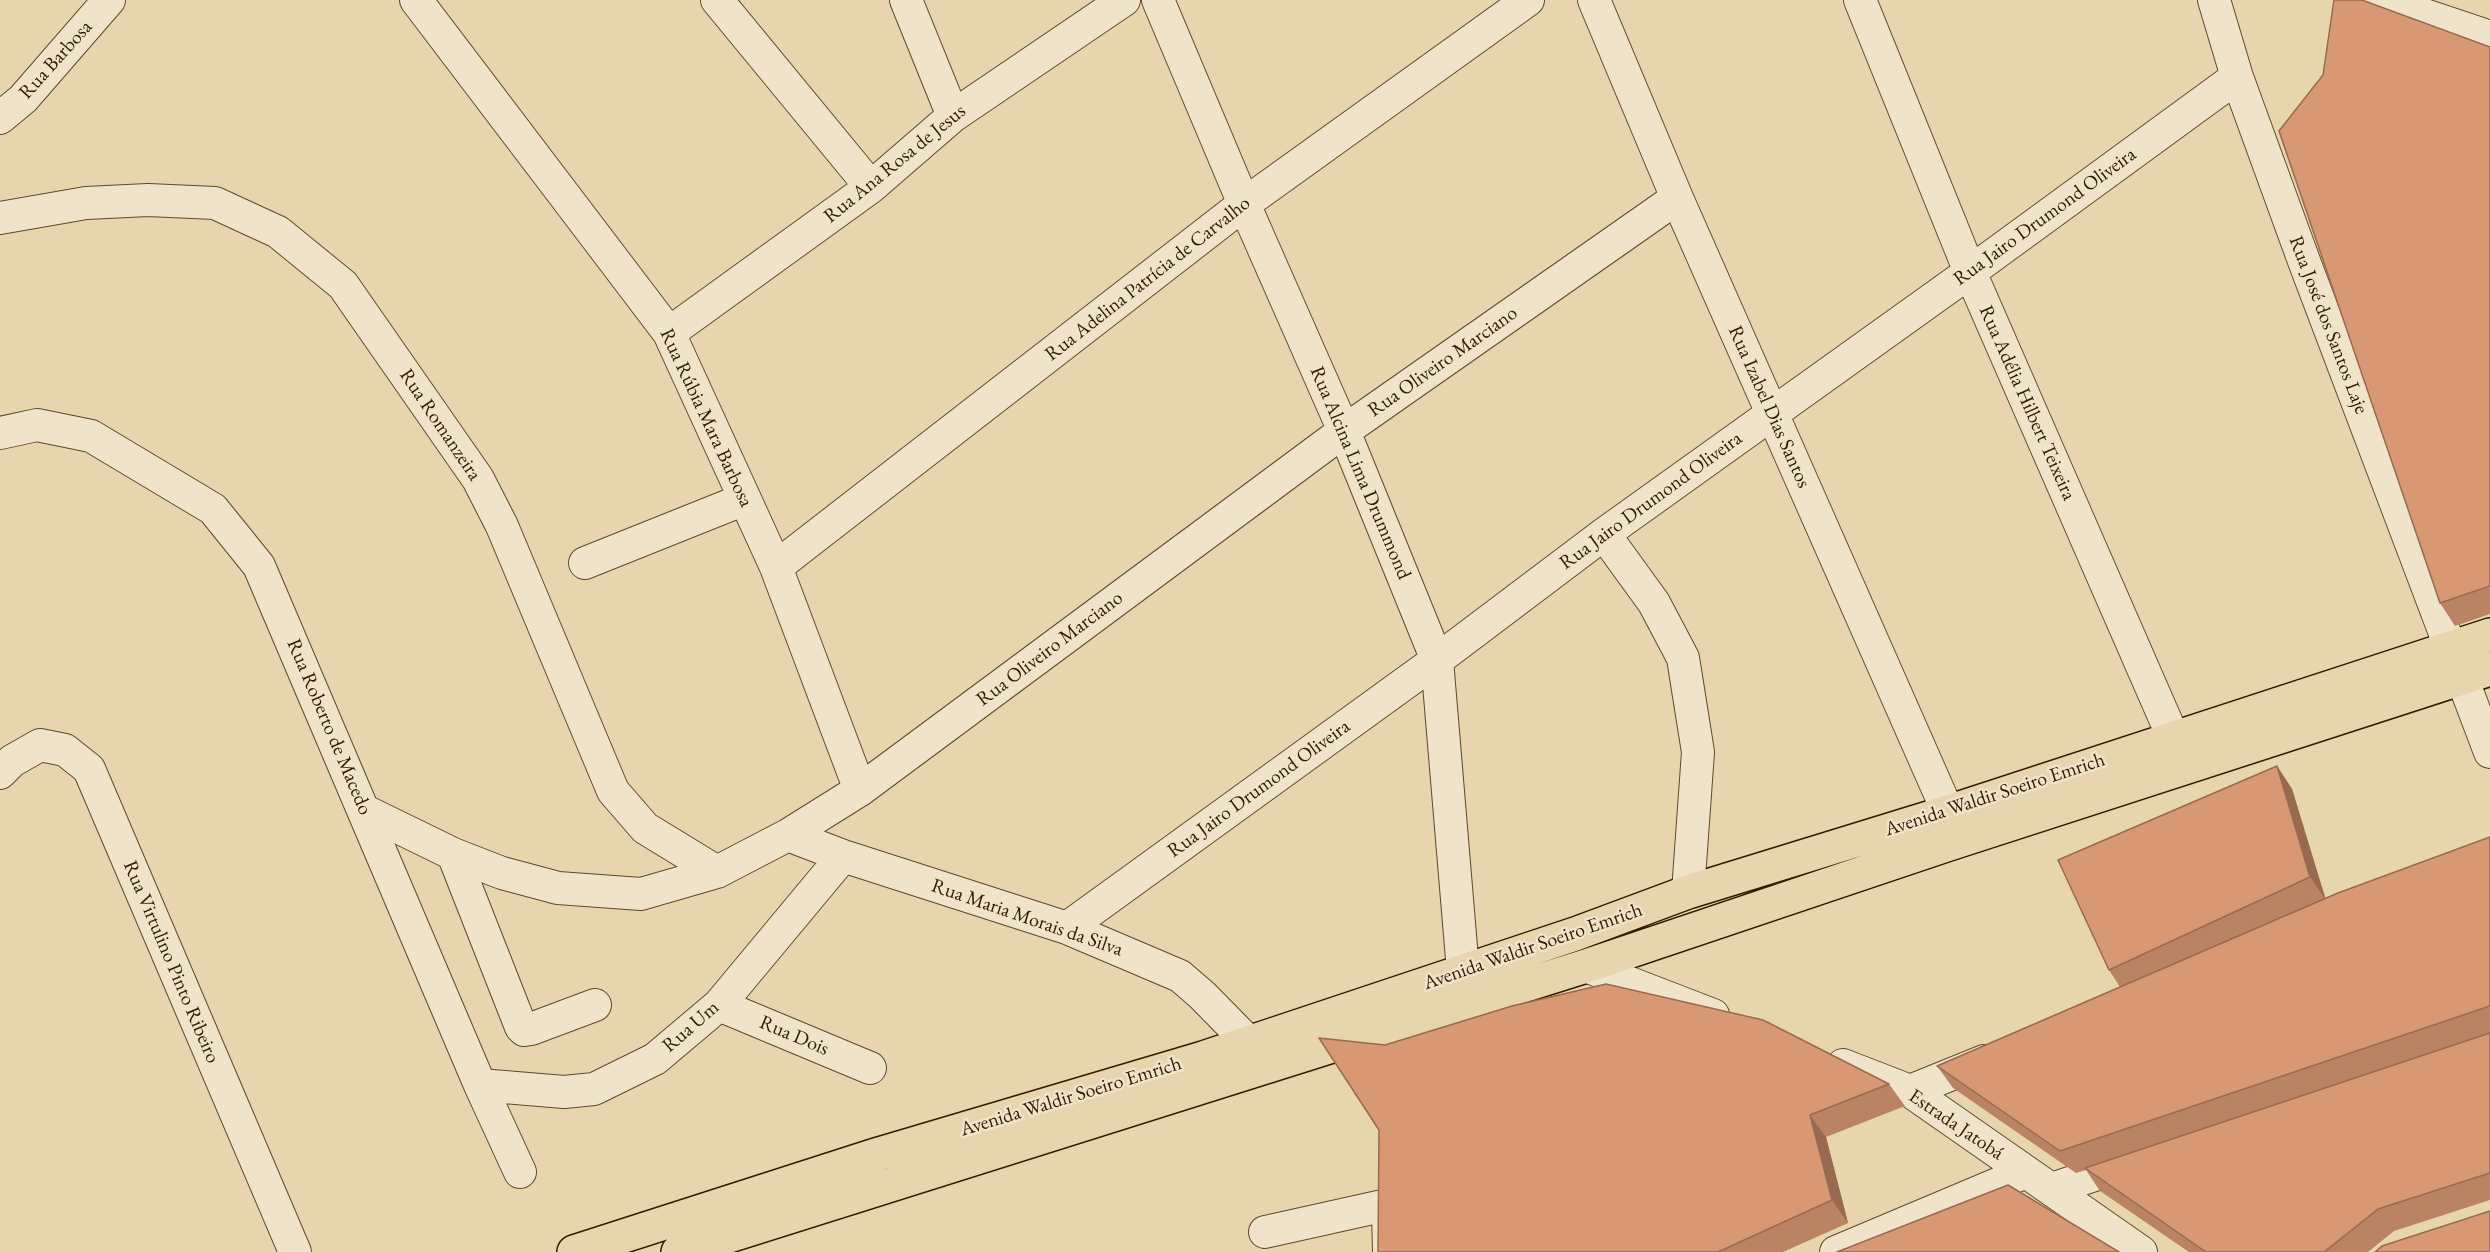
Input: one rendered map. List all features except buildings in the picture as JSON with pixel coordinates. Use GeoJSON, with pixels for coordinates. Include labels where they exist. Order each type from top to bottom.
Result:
{"type":"FeatureCollection","features":[{"type":"Feature","properties":{"kind":"main road","name":"Avenida Waldir Soeiro Emrich"},"geometry":{"type":"LineString","coordinates":[[678,1252],[1062,1133],[1463,971],[1575,934],[1688,892],[1948,812],[2490,635]]}},
{"type":"Feature","properties":{"kind":"main road","name":"Avenida Waldir Soeiro Emrich"},"geometry":{"type":"LineString","coordinates":[[574,1252],[879,1154],[1586,966],[1946,845],[2476,674]]}},
{"type":"Feature","properties":{"kind":"street","name":"Rua Barbosa"},"geometry":{"type":"LineString","coordinates":[[0,118],[23,99],[110,0]]}},
{"type":"Feature","properties":{"kind":"street","name":"Rua Rúbia Mara Barbosa"},"geometry":{"type":"LineString","coordinates":[[416,0],[669,333],[776,567],[860,790]]}},
{"type":"Feature","properties":{"kind":"street"},"geometry":{"type":"LineString","coordinates":[[717,0],[871,187]]}},
{"type":"Feature","properties":{"kind":"street"},"geometry":{"type":"LineString","coordinates":[[906,0],[953,116]]}},
{"type":"Feature","properties":{"kind":"street","name":"Rua Ana Rosa de Jesus"},"geometry":{"type":"LineString","coordinates":[[669,333],[871,187],[953,116],[1125,0]]}},
{"type":"Feature","properties":{"kind":"street","name":"Rua Alcina Lima Drummond"},"geometry":{"type":"LineString","coordinates":[[1158,0],[1244,204],[1344,431],[1437,660],[1463,971]]}},
{"type":"Feature","properties":{"kind":"street","name":"Rua Adelina Patrícia de Carvalho"},"geometry":{"type":"LineString","coordinates":[[776,567],[1244,204],[1528,0]]}},
{"type":"Feature","properties":{"kind":"street","name":"Rua Izabel Dias Santos"},"geometry":{"type":"LineString","coordinates":[[1594,0],[1677,198],[1948,812]]}},
{"type":"Feature","properties":{"kind":"street","name":"Rua Adélia Hilbert Teixeira"},"geometry":{"type":"LineString","coordinates":[[1860,0],[1970,272],[2173,737]]}},
{"type":"Feature","properties":{"kind":"street","name":"Rua José dos Santos Laje"},"geometry":{"type":"LineString","coordinates":[[2214,0],[2237,77],[2304,261],[2451,648],[2476,674],[2490,752]]}},
{"type":"Feature","properties":{"kind":"street"},"geometry":{"type":"LineString","coordinates":[[2380,0],[2490,37]]}},
{"type":"Feature","properties":{"kind":"street","name":"Rua Jairo Drumond Oliveira"},"geometry":{"type":"LineString","coordinates":[[1067,928],[1437,660],[1604,534],[1970,272],[2237,77]]}},
{"type":"Feature","properties":{"kind":"street","name":"Rua Oliveiro Marciano"},"geometry":{"type":"LineString","coordinates":[[365,811],[453,854],[502,873],[558,888],[641,894],[717,872],[788,835],[860,790],[1344,431],[1677,198]]}},
{"type":"Feature","properties":{"kind":"street","name":"Rua Romanzeira"},"geometry":{"type":"LineString","coordinates":[[0,218],[86,204],[148,200],[215,203],[278,232],[343,285],[478,479],[502,526],[613,791],[645,828],[717,872]]}},
{"type":"Feature","properties":{"kind":"street","name":"Rua Roberto de Macedo"},"geometry":{"type":"LineString","coordinates":[[0,434],[37,425],[90,436],[213,509],[259,566],[480,1084],[520,1172]]}},
{"type":"Feature","properties":{"kind":"street"},"geometry":{"type":"LineString","coordinates":[[585,563],[745,499]]}},
{"type":"Feature","properties":{"kind":"street"},"geometry":{"type":"LineString","coordinates":[[1604,534],[1654,603],[1683,658],[1698,752],[1688,892]]}},
{"type":"Feature","properties":{"kind":"street","name":"Rua Virtulino Pinto Ribeiro"},"geometry":{"type":"LineString","coordinates":[[0,773],[12,761],[40,745],[65,750],[89,770],[295,1252]]}},
{"type":"Feature","properties":{"kind":"street","name":"Rua Maria Morais da Silva"},"geometry":{"type":"LineString","coordinates":[[788,835],[843,856],[1067,928],[1180,976],[1203,995],[1259,1053]]}},
{"type":"Feature","properties":{"kind":"street"},"geometry":{"type":"LineString","coordinates":[[453,854],[521,1027],[524,1030],[531,1029],[595,1005]]}},
{"type":"Feature","properties":{"kind":"street","name":"Rua Um"},"geometry":{"type":"LineString","coordinates":[[480,1084],[564,1092],[594,1089],[655,1059],[719,1005],[843,856]]}},
{"type":"Feature","properties":{"kind":"street"},"geometry":{"type":"LineString","coordinates":[[1586,966],[1742,1026]]}},
{"type":"Feature","properties":{"kind":"street","name":"Rua Dois"},"geometry":{"type":"LineString","coordinates":[[719,1005],[870,1068]]}},
{"type":"Feature","properties":{"kind":"street"},"geometry":{"type":"LineString","coordinates":[[1910,1091],[2013,1050]]}},
{"type":"Feature","properties":{"kind":"street","name":"Estrada Jatobá"},"geometry":{"type":"LineString","coordinates":[[1821,1057],[1910,1091],[2141,1252]]}},
{"type":"Feature","properties":{"kind":"street"},"geometry":{"type":"LineString","coordinates":[[2052,1189],[2161,1153]]}},
{"type":"Feature","properties":{"kind":"street"},"geometry":{"type":"LineString","coordinates":[[1836,1252],[2026,1172]]}},
{"type":"Feature","properties":{"kind":"street"},"geometry":{"type":"LineString","coordinates":[[1265,1232],[1382,1206],[1387,1208],[1388,1212],[1389,1252]]}}]}
